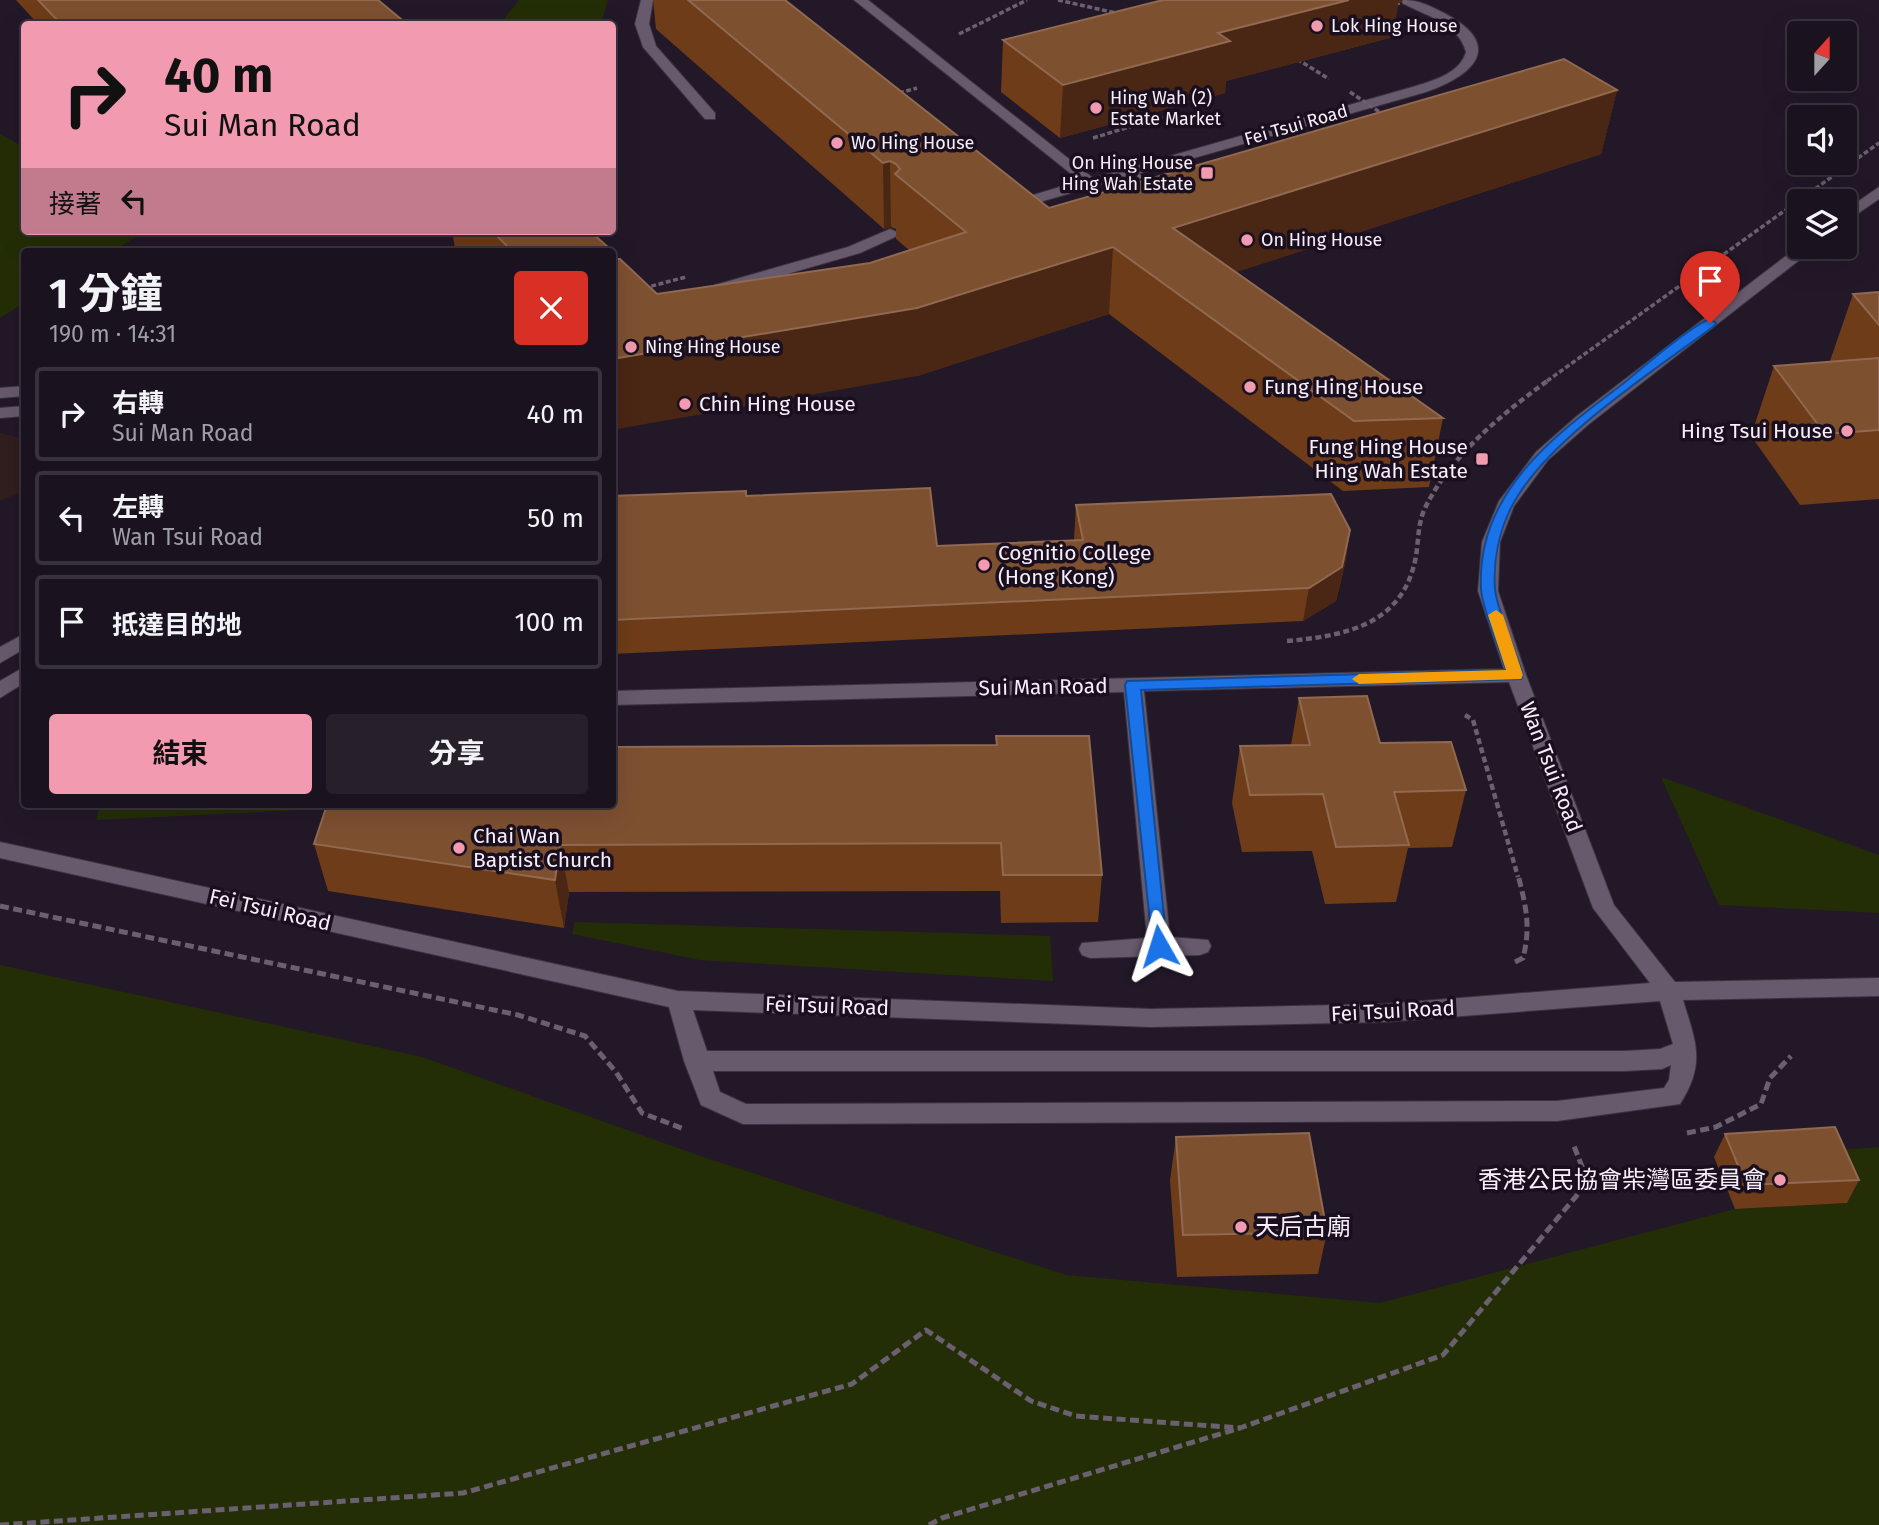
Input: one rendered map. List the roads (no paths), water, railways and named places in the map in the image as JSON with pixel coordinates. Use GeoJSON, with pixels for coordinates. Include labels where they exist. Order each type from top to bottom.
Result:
{"type":"FeatureCollection","features":[{"type":"Feature","properties":{"kind":"street"},"geometry":{"type":"LineString","coordinates":[[647,0],[642,24],[650,47],[710,116]]}},
{"type":"Feature","properties":{"kind":"street"},"geometry":{"type":"LineString","coordinates":[[860,0],[1091,183]]}},
{"type":"Feature","properties":{"kind":"street","name":"Fei Tsui Road"},"geometry":{"type":"LineString","coordinates":[[997,209],[1421,89],[1456,76],[1466,68],[1471,57],[1473,47],[1468,38],[1459,29],[1409,1]]}},
{"type":"Feature","properties":{"kind":"street"},"geometry":{"type":"LineString","coordinates":[[1857,209],[1879,192]]}},
{"type":"Feature","properties":{"kind":"street"},"geometry":{"type":"LineString","coordinates":[[707,292],[896,239]]}},
{"type":"Feature","properties":{"kind":"street","name":"Wan Tsui Road"},"geometry":{"type":"LineString","coordinates":[[1669,991],[1604,908],[1516,675],[1488,591],[1491,542],[1497,522],[1516,488],[1542,456],[1583,420],[1792,259]]}},
{"type":"Feature","properties":{"kind":"street"},"geometry":{"type":"LineString","coordinates":[[0,393],[21,391]]}},
{"type":"Feature","properties":{"kind":"street"},"geometry":{"type":"LineString","coordinates":[[0,413],[21,411]]}},
{"type":"Feature","properties":{"kind":"street"},"geometry":{"type":"LineString","coordinates":[[0,656],[21,642]]}},
{"type":"Feature","properties":{"kind":"street","name":"Sui Man Road"},"geometry":{"type":"LineString","coordinates":[[616,698],[1516,675]]}},
{"type":"Feature","properties":{"kind":"street"},"geometry":{"type":"LineString","coordinates":[[0,691],[21,676]]}},
{"type":"Feature","properties":{"kind":"street"},"geometry":{"type":"LineString","coordinates":[[1133,685],[1159,946]]}},
{"type":"Feature","properties":{"kind":"street","name":"Fei Tsui Road"},"geometry":{"type":"LineString","coordinates":[[0,850],[678,1000],[1151,1018],[1384,1013],[1669,991]]}},
{"type":"Feature","properties":{"kind":"street"},"geometry":{"type":"LineString","coordinates":[[1090,949],[1200,946]]}},
{"type":"Feature","properties":{"kind":"street"},"geometry":{"type":"LineString","coordinates":[[678,1000],[710,1098],[743,1114],[1557,1111],[1671,1097],[1681,1082],[1686,1049],[1669,991],[1879,987]]}},
{"type":"Feature","properties":{"kind":"street"},"geometry":{"type":"LineString","coordinates":[[696,1061],[1625,1061],[1662,1059],[1686,1049]]}},
{"type":"Feature","properties":{"kind":"place","name":"Lok Hing House"},"geometry":{"type":"Point","coordinates":[1317,26]}},
{"type":"Feature","properties":{"kind":"place","name":"Hing Wah (2) Estate Market"},"geometry":{"type":"Point","coordinates":[1096,108]}},
{"type":"Feature","properties":{"kind":"place","name":"Wo Hing House"},"geometry":{"type":"Point","coordinates":[837,143]}},
{"type":"Feature","properties":{"kind":"place","name":"On Hing House Hing Wah Estate"},"geometry":{"type":"Point","coordinates":[1207,173]}},
{"type":"Feature","properties":{"kind":"place","name":"On Hing House"},"geometry":{"type":"Point","coordinates":[1247,240]}},
{"type":"Feature","properties":{"kind":"place","name":"Ning Hing House"},"geometry":{"type":"Point","coordinates":[631,347]}},
{"type":"Feature","properties":{"kind":"place","name":"Fung Hing House"},"geometry":{"type":"Point","coordinates":[1250,387]}},
{"type":"Feature","properties":{"kind":"place","name":"Chin Hing House"},"geometry":{"type":"Point","coordinates":[685,404]}},
{"type":"Feature","properties":{"kind":"place","name":"Hing Tsui House"},"geometry":{"type":"Point","coordinates":[1847,431]}},
{"type":"Feature","properties":{"kind":"place","name":"Fung Hing House Hing Wah Estate"},"geometry":{"type":"Point","coordinates":[1482,459]}},
{"type":"Feature","properties":{"kind":"place","name":"Cognitio College (Hong Kong)"},"geometry":{"type":"Point","coordinates":[984,565]}},
{"type":"Feature","properties":{"kind":"place","name":"Chai Wan Baptist Church"},"geometry":{"type":"Point","coordinates":[459,848]}},
{"type":"Feature","properties":{"kind":"place","name":"香港公民協會柴灣區委員會"},"geometry":{"type":"Point","coordinates":[1780,1180]}},
{"type":"Feature","properties":{"kind":"place","name":"天后古廟"},"geometry":{"type":"Point","coordinates":[1241,1227]}}]}
